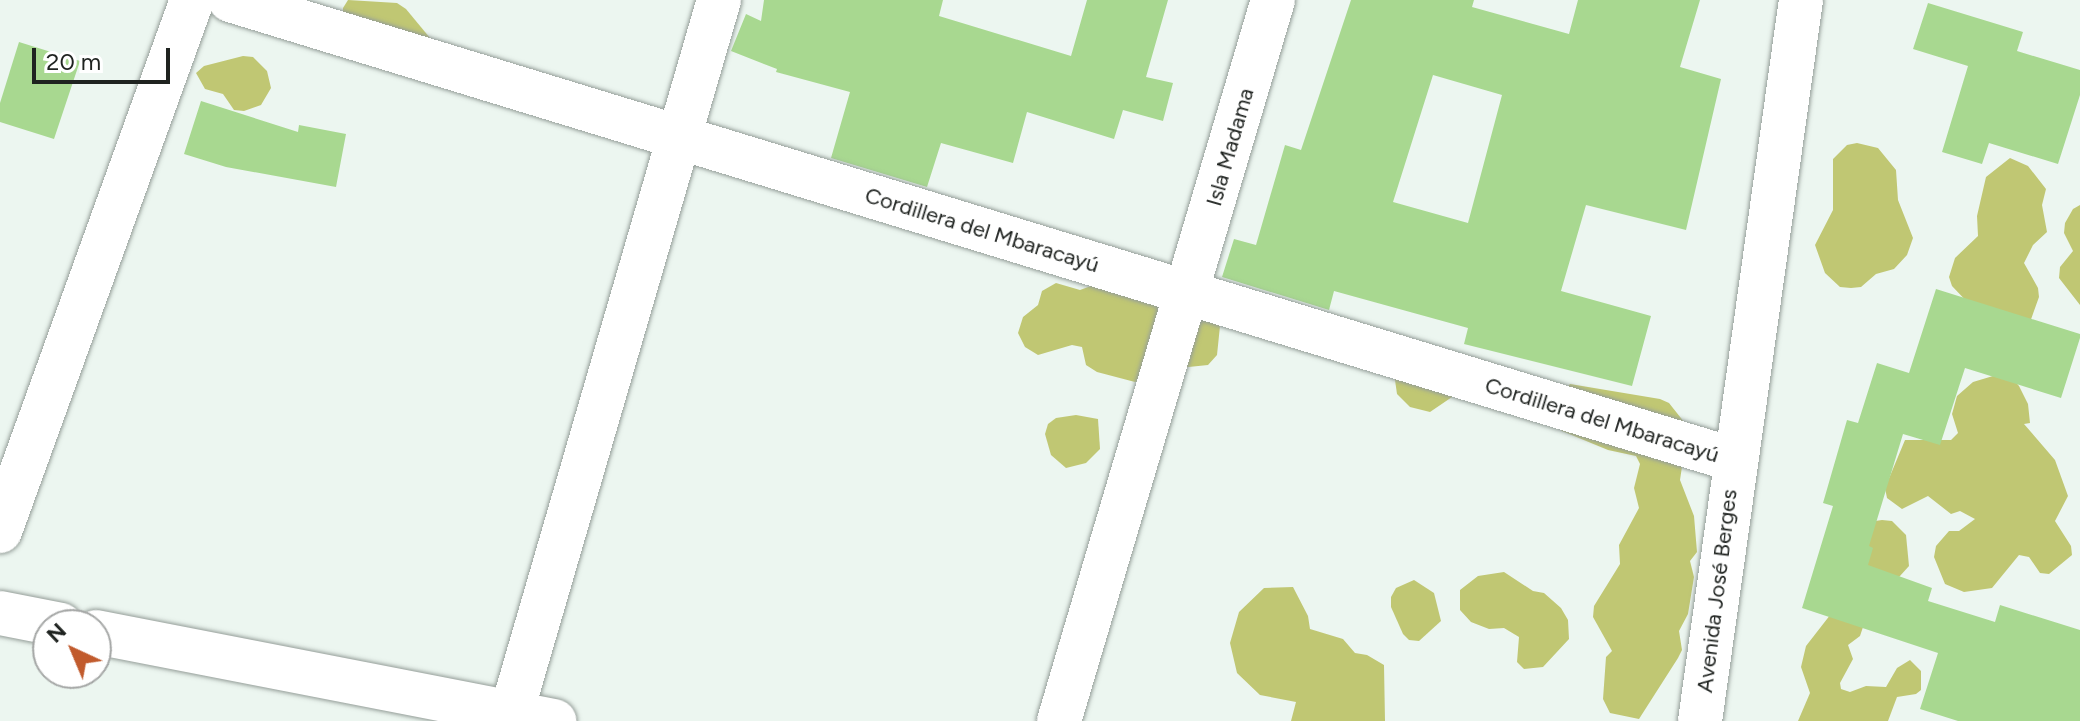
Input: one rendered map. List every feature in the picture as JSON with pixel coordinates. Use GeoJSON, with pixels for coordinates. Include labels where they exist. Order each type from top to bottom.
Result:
{"type":"FeatureCollection","features":[{"type":"Feature","properties":{"kind":"street"},"geometry":{"type":"LineString","coordinates":[[0,531],[192,0]]}},
{"type":"Feature","properties":{"kind":"street","name":"Cordillera del Mbaracayú"},"geometry":{"type":"LineString","coordinates":[[230,0],[1735,460]]}},
{"type":"Feature","properties":{"kind":"street"},"geometry":{"type":"LineString","coordinates":[[112,635],[525,718],[678,137],[719,0]]}},
{"type":"Feature","properties":{"kind":"street","name":"Isla Madama"},"geometry":{"type":"LineString","coordinates":[[1059,721],[1273,0]]}},
{"type":"Feature","properties":{"kind":"street","name":"Avenida José Berges"},"geometry":{"type":"LineString","coordinates":[[1700,721],[1801,0]]}},
{"type":"Feature","properties":{"kind":"street"},"geometry":{"type":"LineString","coordinates":[[0,613],[32,619]]}},
{"type":"Feature","properties":{"kind":"green space"},"geometry":{"type":"Polygon","coordinates":[[[348,0],[397,3],[406,9],[430,38],[343,19],[343,8],[348,0]]]}},
{"type":"Feature","properties":{"kind":"green space"},"geometry":{"type":"Polygon","coordinates":[[[243,56],[253,57],[267,71],[271,88],[261,105],[244,111],[234,110],[223,94],[205,89],[196,73],[204,66],[243,56]]]}},
{"type":"Feature","properties":{"kind":"green space"},"geometry":{"type":"Polygon","coordinates":[[[1857,143],[1878,148],[1896,170],[1898,200],[1913,238],[1907,255],[1894,269],[1876,274],[1861,287],[1851,288],[1840,287],[1825,273],[1815,245],[1833,210],[1833,159],[1847,145],[1857,143]]]}},
{"type":"Feature","properties":{"kind":"green space"},"geometry":{"type":"Polygon","coordinates":[[[2010,158],[2028,166],[2046,189],[2042,205],[2047,232],[2033,245],[2024,263],[2038,288],[2039,297],[2029,325],[1972,307],[1952,286],[1949,277],[1955,258],[1978,236],[1977,216],[1986,177],[2010,158]]]}},
{"type":"Feature","properties":{"kind":"green space"},"geometry":{"type":"Polygon","coordinates":[[[2080,205],[2080,305],[2059,278],[2060,267],[2073,251],[2064,233],[2065,223],[2073,209],[2080,205]]]}},
{"type":"Feature","properties":{"kind":"green space"},"geometry":{"type":"Polygon","coordinates":[[[1056,283],[1080,290],[1099,283],[1215,319],[1220,326],[1217,355],[1208,365],[1169,369],[1135,382],[1097,372],[1086,365],[1082,347],[1072,345],[1038,355],[1025,347],[1018,333],[1023,317],[1038,305],[1042,291],[1056,283]]]}},
{"type":"Feature","properties":{"kind":"green space"},"geometry":{"type":"Polygon","coordinates":[[[1394,373],[1455,395],[1430,412],[1410,407],[1397,394],[1394,373]]]}},
{"type":"Feature","properties":{"kind":"green space"},"geometry":{"type":"Polygon","coordinates":[[[1993,376],[2012,378],[2019,386],[2028,404],[2030,423],[2024,424],[2055,460],[2068,496],[2055,521],[2071,546],[2072,555],[2049,574],[2040,573],[2029,557],[2019,555],[1992,588],[1964,592],[1945,584],[1934,557],[1936,546],[1949,531],[1959,531],[1975,519],[1960,511],[1951,514],[1928,496],[1902,509],[1887,498],[1885,488],[1905,440],[1951,440],[1958,433],[1952,414],[1957,396],[1973,382],[1993,376]]]}},
{"type":"Feature","properties":{"kind":"green space"},"geometry":{"type":"Polygon","coordinates":[[[1570,384],[1660,399],[1669,403],[1688,427],[1680,480],[1694,516],[1697,552],[1690,561],[1694,577],[1688,614],[1679,631],[1682,650],[1639,719],[1610,713],[1603,699],[1606,657],[1612,651],[1593,617],[1594,606],[1620,564],[1619,545],[1639,508],[1634,488],[1640,464],[1636,456],[1608,450],[1562,431],[1543,412],[1570,384]]]}},
{"type":"Feature","properties":{"kind":"green space"},"geometry":{"type":"Polygon","coordinates":[[[1076,415],[1098,419],[1100,449],[1086,463],[1066,468],[1051,455],[1045,434],[1048,424],[1056,418],[1076,415]]]}},
{"type":"Feature","properties":{"kind":"green space"},"geometry":{"type":"Polygon","coordinates":[[[1892,521],[1906,535],[1909,566],[1890,587],[1870,588],[1862,523],[1892,521]]]}},
{"type":"Feature","properties":{"kind":"green space"},"geometry":{"type":"Polygon","coordinates":[[[1504,572],[1533,591],[1544,593],[1561,608],[1568,620],[1569,639],[1543,667],[1524,669],[1517,662],[1519,637],[1504,628],[1489,629],[1471,622],[1460,610],[1460,590],[1478,576],[1504,572]]]}},
{"type":"Feature","properties":{"kind":"green space"},"geometry":{"type":"Polygon","coordinates":[[[1414,580],[1434,593],[1441,621],[1419,641],[1409,640],[1403,634],[1391,607],[1391,597],[1396,588],[1414,580]]]}},
{"type":"Feature","properties":{"kind":"green space"},"geometry":{"type":"Polygon","coordinates":[[[1293,587],[1308,616],[1310,629],[1343,639],[1355,653],[1367,655],[1384,665],[1385,721],[1291,721],[1296,702],[1260,695],[1237,673],[1230,643],[1239,612],[1264,588],[1293,587]]]}},
{"type":"Feature","properties":{"kind":"green space"},"geometry":{"type":"Polygon","coordinates":[[[1834,610],[1863,627],[1860,636],[1848,645],[1853,659],[1840,683],[1841,689],[1850,692],[1866,686],[1886,687],[1897,668],[1910,660],[1921,671],[1921,690],[1916,694],[1897,697],[1888,721],[1798,721],[1810,693],[1801,667],[1806,646],[1834,610]]]}},
{"type":"Feature","properties":{"kind":"building"},"geometry":{"type":"Polygon","coordinates":[[[764,0],[943,0],[939,16],[1071,56],[1087,0],[1168,0],[1146,77],[1173,83],[1163,121],[1123,110],[1114,139],[1027,112],[1013,163],[941,143],[927,187],[831,158],[850,92],[776,72],[777,69],[731,51],[746,14],[761,21],[764,0]]]}},
{"type":"Feature","properties":{"kind":"building"},"geometry":{"type":"Polygon","coordinates":[[[1351,0],[1474,0],[1472,7],[1569,34],[1578,0],[1700,0],[1680,67],[1721,79],[1686,230],[1586,205],[1561,291],[1651,316],[1632,386],[1464,344],[1468,328],[1334,291],[1329,310],[1222,277],[1234,239],[1256,245],[1285,145],[1301,150],[1351,0]],[[1433,75],[1393,202],[1468,223],[1502,95],[1433,75]]]}},
{"type":"Feature","properties":{"kind":"building"},"geometry":{"type":"Polygon","coordinates":[[[1928,3],[2023,32],[2017,51],[2080,70],[2080,95],[2058,164],[1989,143],[1982,164],[1942,152],[1968,66],[1913,49],[1928,3]]]}},
{"type":"Feature","properties":{"kind":"building"},"geometry":{"type":"Polygon","coordinates":[[[19,42],[80,61],[54,139],[0,122],[0,103],[19,42]]]}},
{"type":"Feature","properties":{"kind":"building"},"geometry":{"type":"Polygon","coordinates":[[[201,101],[298,132],[299,125],[346,134],[336,187],[226,167],[184,154],[201,101]]]}},
{"type":"Feature","properties":{"kind":"building"},"geometry":{"type":"Polygon","coordinates":[[[1936,289],[2080,334],[2080,338],[2061,398],[1965,368],[1940,445],[1903,434],[1869,546],[1873,548],[1868,565],[1932,588],[1928,601],[1995,622],[2000,605],[2080,630],[2080,721],[1958,721],[1920,709],[1938,653],[1802,608],[1833,506],[1823,503],[1847,420],[1858,423],[1877,363],[1909,373],[1936,289]]]}}]}
